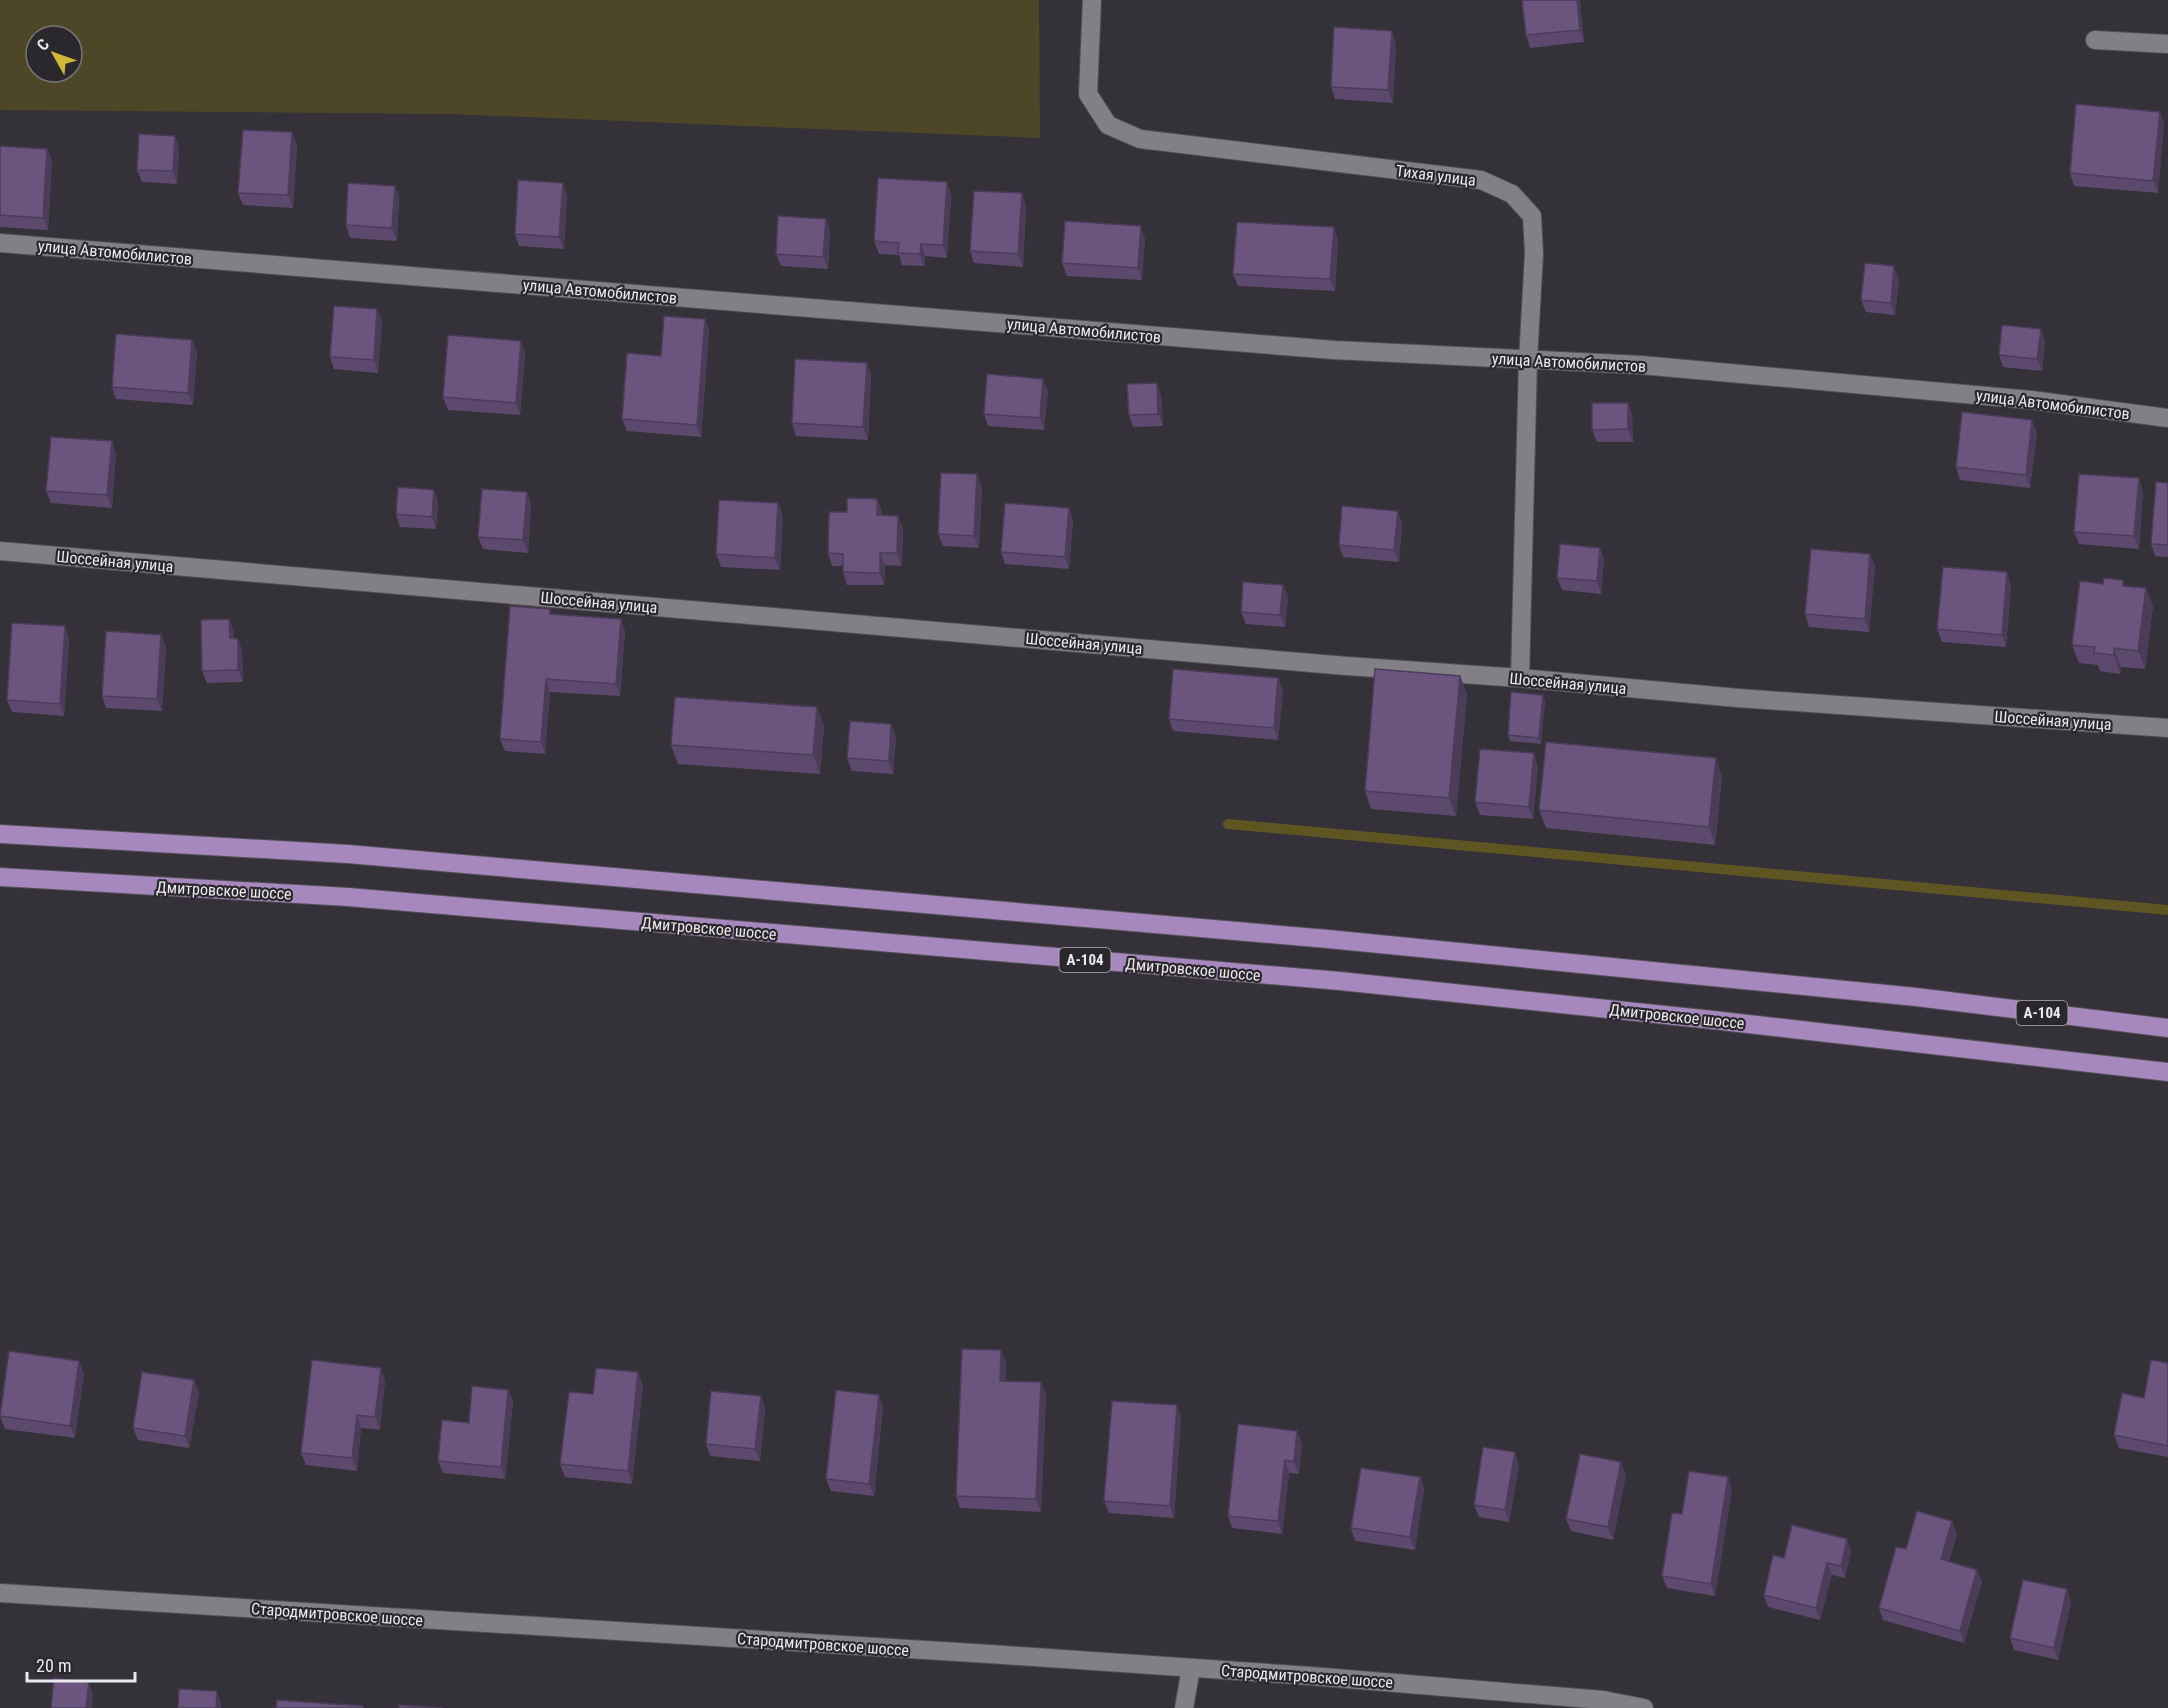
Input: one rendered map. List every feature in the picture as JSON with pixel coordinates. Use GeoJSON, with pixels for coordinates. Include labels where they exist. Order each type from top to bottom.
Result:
{"type":"FeatureCollection","features":[{"type":"Feature","properties":{"kind":"highway","name":"А-104"},"geometry":{"type":"LineString","coordinates":[[0,834],[348,854],[1328,939],[1916,998],[2168,1028]]}},
{"type":"Feature","properties":{"kind":"highway","name":"Дмитровское шоссе"},"geometry":{"type":"LineString","coordinates":[[0,877],[348,897],[1340,981],[1713,1020],[2168,1072]]}},
{"type":"Feature","properties":{"kind":"street","name":"Тихая улица"},"geometry":{"type":"LineString","coordinates":[[1092,0],[1088,94],[1108,125],[1140,139],[1481,180],[1512,194],[1532,216],[1534,254],[1528,360],[1520,678]]}},
{"type":"Feature","properties":{"kind":"street"},"geometry":{"type":"LineString","coordinates":[[2095,40],[2168,44]]}},
{"type":"Feature","properties":{"kind":"street","name":"улица Автомобилистов"},"geometry":{"type":"LineString","coordinates":[[0,243],[1334,350],[1641,366],[2031,400],[2168,418]]}},
{"type":"Feature","properties":{"kind":"street","name":"Шоссейная улица"},"geometry":{"type":"LineString","coordinates":[[0,551],[1738,698],[2168,728]]}},
{"type":"Feature","properties":{"kind":"street","name":"Стародмитровское шоссе"},"geometry":{"type":"LineString","coordinates":[[0,1593],[1191,1668],[1603,1700],[1644,1708]]}},
{"type":"Feature","properties":{"kind":"street"},"geometry":{"type":"LineString","coordinates":[[1184,1708],[1191,1668]]}},
{"type":"Feature","properties":{"kind":"shaded area"},"geometry":{"type":"Polygon","coordinates":[[[0,0],[1039,0],[1040,138],[451,114],[0,110],[0,0]]]}},
{"type":"Feature","properties":{"kind":"building"},"geometry":{"type":"Polygon","coordinates":[[[1522,0],[1577,0],[1580,30],[1526,35],[1522,0]]]}},
{"type":"Feature","properties":{"kind":"building"},"geometry":{"type":"Polygon","coordinates":[[[1334,27],[1392,31],[1388,90],[1331,87],[1334,27]]]}},
{"type":"Feature","properties":{"kind":"building"},"geometry":{"type":"Polygon","coordinates":[[[2076,104],[2160,112],[2153,181],[2070,173],[2076,104]]]}},
{"type":"Feature","properties":{"kind":"building"},"geometry":{"type":"Polygon","coordinates":[[[243,130],[292,132],[288,195],[238,193],[243,130]]]}},
{"type":"Feature","properties":{"kind":"building"},"geometry":{"type":"Polygon","coordinates":[[[139,134],[175,136],[173,171],[137,170],[139,134]]]}},
{"type":"Feature","properties":{"kind":"building"},"geometry":{"type":"Polygon","coordinates":[[[0,146],[47,149],[43,218],[0,215],[0,146]]]}},
{"type":"Feature","properties":{"kind":"building"},"geometry":{"type":"Polygon","coordinates":[[[878,178],[947,182],[943,245],[921,244],[920,254],[898,253],[899,243],[874,241],[878,178]]]}},
{"type":"Feature","properties":{"kind":"building"},"geometry":{"type":"Polygon","coordinates":[[[518,180],[563,183],[559,237],[515,234],[518,180]]]}},
{"type":"Feature","properties":{"kind":"building"},"geometry":{"type":"Polygon","coordinates":[[[348,183],[395,186],[392,228],[346,225],[348,183]]]}},
{"type":"Feature","properties":{"kind":"building"},"geometry":{"type":"Polygon","coordinates":[[[974,191],[1022,193],[1018,254],[970,251],[974,191]]]}},
{"type":"Feature","properties":{"kind":"building"},"geometry":{"type":"Polygon","coordinates":[[[778,216],[826,219],[823,257],[776,254],[778,216]]]}},
{"type":"Feature","properties":{"kind":"building"},"geometry":{"type":"Polygon","coordinates":[[[1065,221],[1141,226],[1138,268],[1062,263],[1065,221]]]}},
{"type":"Feature","properties":{"kind":"building"},"geometry":{"type":"Polygon","coordinates":[[[1237,222],[1334,227],[1330,279],[1233,274],[1237,222]]]}},
{"type":"Feature","properties":{"kind":"building"},"geometry":{"type":"Polygon","coordinates":[[[1865,263],[1894,266],[1891,303],[1861,300],[1865,263]]]}},
{"type":"Feature","properties":{"kind":"building"},"geometry":{"type":"Polygon","coordinates":[[[334,306],[377,309],[374,360],[330,357],[334,306]]]}},
{"type":"Feature","properties":{"kind":"building"},"geometry":{"type":"Polygon","coordinates":[[[664,316],[705,319],[697,425],[622,419],[627,353],[661,356],[664,316]]]}},
{"type":"Feature","properties":{"kind":"building"},"geometry":{"type":"Polygon","coordinates":[[[2002,325],[2041,329],[2037,359],[1999,355],[2002,325]]]}},
{"type":"Feature","properties":{"kind":"building"},"geometry":{"type":"Polygon","coordinates":[[[116,334],[192,340],[188,393],[112,387],[116,334]]]}},
{"type":"Feature","properties":{"kind":"building"},"geometry":{"type":"Polygon","coordinates":[[[448,335],[521,341],[516,403],[443,397],[448,335]]]}},
{"type":"Feature","properties":{"kind":"building"},"geometry":{"type":"Polygon","coordinates":[[[795,359],[867,363],[863,427],[792,423],[795,359]]]}},
{"type":"Feature","properties":{"kind":"building"},"geometry":{"type":"Polygon","coordinates":[[[987,374],[1043,379],[1040,418],[984,414],[987,374]]]}},
{"type":"Feature","properties":{"kind":"building"},"geometry":{"type":"Polygon","coordinates":[[[1157,383],[1158,414],[1129,415],[1127,384],[1157,383]]]}},
{"type":"Feature","properties":{"kind":"building"},"geometry":{"type":"Polygon","coordinates":[[[1592,403],[1628,403],[1628,429],[1592,430],[1592,403]]]}},
{"type":"Feature","properties":{"kind":"building"},"geometry":{"type":"Polygon","coordinates":[[[1962,412],[2032,420],[2026,475],[1956,467],[1962,412]]]}},
{"type":"Feature","properties":{"kind":"building"},"geometry":{"type":"Polygon","coordinates":[[[51,437],[112,441],[107,495],[46,491],[51,437]]]}},
{"type":"Feature","properties":{"kind":"building"},"geometry":{"type":"Polygon","coordinates":[[[941,473],[977,474],[974,536],[938,534],[941,473]]]}},
{"type":"Feature","properties":{"kind":"building"},"geometry":{"type":"Polygon","coordinates":[[[2079,474],[2139,478],[2134,536],[2074,532],[2079,474]]]}},
{"type":"Feature","properties":{"kind":"building"},"geometry":{"type":"Polygon","coordinates":[[[2156,482],[2168,483],[2168,545],[2151,544],[2156,482]]]}},
{"type":"Feature","properties":{"kind":"building"},"geometry":{"type":"Polygon","coordinates":[[[398,487],[434,490],[432,517],[396,514],[398,487]]]}},
{"type":"Feature","properties":{"kind":"building"},"geometry":{"type":"Polygon","coordinates":[[[482,489],[527,492],[523,540],[478,537],[482,489]]]}},
{"type":"Feature","properties":{"kind":"building"},"geometry":{"type":"Polygon","coordinates":[[[847,498],[877,499],[877,515],[898,516],[897,553],[880,553],[880,573],[843,572],[843,554],[828,553],[829,512],[847,512],[847,498]]]}},
{"type":"Feature","properties":{"kind":"building"},"geometry":{"type":"Polygon","coordinates":[[[719,500],[778,503],[775,558],[716,554],[719,500]]]}},
{"type":"Feature","properties":{"kind":"building"},"geometry":{"type":"Polygon","coordinates":[[[1005,503],[1069,508],[1065,557],[1001,552],[1005,503]]]}},
{"type":"Feature","properties":{"kind":"building"},"geometry":{"type":"Polygon","coordinates":[[[1342,506],[1398,511],[1394,550],[1339,545],[1342,506]]]}},
{"type":"Feature","properties":{"kind":"building"},"geometry":{"type":"Polygon","coordinates":[[[1560,544],[1600,548],[1597,581],[1557,578],[1560,544]]]}},
{"type":"Feature","properties":{"kind":"building"},"geometry":{"type":"Polygon","coordinates":[[[1811,549],[1870,554],[1865,619],[1805,614],[1811,549]]]}},
{"type":"Feature","properties":{"kind":"building"},"geometry":{"type":"Polygon","coordinates":[[[1943,567],[2007,572],[2002,635],[1937,629],[1943,567]]]}},
{"type":"Feature","properties":{"kind":"building"},"geometry":{"type":"Polygon","coordinates":[[[2104,578],[2123,580],[2123,586],[2146,588],[2138,651],[2114,648],[2114,655],[2094,653],[2095,647],[2072,645],[2080,581],[2103,584],[2104,578]]]}},
{"type":"Feature","properties":{"kind":"building"},"geometry":{"type":"Polygon","coordinates":[[[1243,582],[1283,585],[1280,615],[1241,612],[1243,582]]]}},
{"type":"Feature","properties":{"kind":"building"},"geometry":{"type":"Polygon","coordinates":[[[510,606],[550,609],[550,614],[621,619],[616,684],[546,679],[541,742],[500,739],[510,606]]]}},
{"type":"Feature","properties":{"kind":"building"},"geometry":{"type":"Polygon","coordinates":[[[229,619],[230,638],[238,639],[238,670],[202,671],[201,620],[229,619]]]}},
{"type":"Feature","properties":{"kind":"building"},"geometry":{"type":"Polygon","coordinates":[[[12,623],[65,626],[60,704],[7,700],[12,623]]]}},
{"type":"Feature","properties":{"kind":"building"},"geometry":{"type":"Polygon","coordinates":[[[106,631],[161,635],[157,699],[102,696],[106,631]]]}},
{"type":"Feature","properties":{"kind":"building"},"geometry":{"type":"Polygon","coordinates":[[[1173,669],[1278,678],[1274,728],[1169,719],[1173,669]]]}},
{"type":"Feature","properties":{"kind":"building"},"geometry":{"type":"Polygon","coordinates":[[[1375,669],[1460,676],[1449,798],[1365,791],[1375,669]]]}},
{"type":"Feature","properties":{"kind":"building"},"geometry":{"type":"Polygon","coordinates":[[[1511,692],[1543,695],[1539,738],[1508,735],[1511,692]]]}},
{"type":"Feature","properties":{"kind":"building"},"geometry":{"type":"Polygon","coordinates":[[[675,697],[817,707],[813,755],[671,745],[675,697]]]}},
{"type":"Feature","properties":{"kind":"building"},"geometry":{"type":"Polygon","coordinates":[[[850,721],[891,724],[889,761],[847,758],[850,721]]]}},
{"type":"Feature","properties":{"kind":"building"},"geometry":{"type":"Polygon","coordinates":[[[1546,742],[1716,758],[1709,827],[1539,810],[1546,742]]]}},
{"type":"Feature","properties":{"kind":"building"},"geometry":{"type":"Polygon","coordinates":[[[1480,749],[1534,753],[1529,807],[1475,802],[1480,749]]]}},
{"type":"Feature","properties":{"kind":"building"},"geometry":{"type":"Polygon","coordinates":[[[962,1349],[1001,1350],[1000,1381],[1041,1382],[1036,1499],[956,1496],[962,1349]]]}},
{"type":"Feature","properties":{"kind":"building"},"geometry":{"type":"Polygon","coordinates":[[[9,1351],[79,1361],[70,1426],[0,1416],[9,1351]]]}},
{"type":"Feature","properties":{"kind":"building"},"geometry":{"type":"Polygon","coordinates":[[[312,1360],[381,1368],[375,1417],[357,1415],[352,1458],[301,1453],[312,1360]]]}},
{"type":"Feature","properties":{"kind":"building"},"geometry":{"type":"Polygon","coordinates":[[[2151,1360],[2168,1363],[2168,1446],[2114,1435],[2122,1393],[2144,1398],[2151,1360]]]}},
{"type":"Feature","properties":{"kind":"building"},"geometry":{"type":"Polygon","coordinates":[[[596,1368],[638,1372],[628,1471],[560,1464],[569,1392],[593,1394],[596,1368]]]}},
{"type":"Feature","properties":{"kind":"building"},"geometry":{"type":"Polygon","coordinates":[[[142,1372],[194,1380],[185,1436],[133,1428],[142,1372]]]}},
{"type":"Feature","properties":{"kind":"building"},"geometry":{"type":"Polygon","coordinates":[[[472,1386],[508,1390],[501,1467],[438,1461],[442,1420],[469,1423],[472,1386]]]}},
{"type":"Feature","properties":{"kind":"building"},"geometry":{"type":"Polygon","coordinates":[[[836,1390],[879,1395],[869,1484],[826,1479],[836,1390]]]}},
{"type":"Feature","properties":{"kind":"building"},"geometry":{"type":"Polygon","coordinates":[[[711,1391],[761,1396],[755,1449],[706,1444],[711,1391]]]}},
{"type":"Feature","properties":{"kind":"building"},"geometry":{"type":"Polygon","coordinates":[[[1112,1401],[1177,1405],[1170,1506],[1104,1501],[1112,1401]]]}},
{"type":"Feature","properties":{"kind":"building"},"geometry":{"type":"Polygon","coordinates":[[[1238,1424],[1297,1431],[1294,1462],[1285,1460],[1278,1521],[1228,1516],[1238,1424]]]}},
{"type":"Feature","properties":{"kind":"building"},"geometry":{"type":"Polygon","coordinates":[[[1483,1447],[1515,1452],[1505,1510],[1474,1505],[1483,1447]]]}},
{"type":"Feature","properties":{"kind":"building"},"geometry":{"type":"Polygon","coordinates":[[[1580,1454],[1621,1462],[1608,1527],[1566,1519],[1580,1454]]]}},
{"type":"Feature","properties":{"kind":"building"},"geometry":{"type":"Polygon","coordinates":[[[1361,1468],[1420,1477],[1410,1537],[1351,1528],[1361,1468]]]}},
{"type":"Feature","properties":{"kind":"building"},"geometry":{"type":"Polygon","coordinates":[[[1689,1471],[1728,1477],[1711,1584],[1662,1576],[1672,1513],[1682,1514],[1689,1471]]]}},
{"type":"Feature","properties":{"kind":"building"},"geometry":{"type":"Polygon","coordinates":[[[1917,1511],[1952,1521],[1941,1559],[1977,1570],[1960,1631],[1879,1608],[1896,1547],[1906,1549],[1917,1511]]]}},
{"type":"Feature","properties":{"kind":"building"},"geometry":{"type":"Polygon","coordinates":[[[1792,1525],[1847,1539],[1841,1566],[1827,1563],[1816,1608],[1764,1595],[1773,1555],[1784,1558],[1792,1525]]]}},
{"type":"Feature","properties":{"kind":"building"},"geometry":{"type":"Polygon","coordinates":[[[2023,1580],[2067,1589],[2054,1648],[2010,1638],[2023,1580]]]}},
{"type":"Feature","properties":{"kind":"building"},"geometry":{"type":"Polygon","coordinates":[[[54,1678],[89,1682],[86,1708],[51,1708],[54,1678]]]}},
{"type":"Feature","properties":{"kind":"building"},"geometry":{"type":"Polygon","coordinates":[[[179,1689],[217,1691],[216,1708],[178,1708],[179,1689]]]}},
{"type":"Feature","properties":{"kind":"building"},"geometry":{"type":"Polygon","coordinates":[[[277,1700],[363,1706],[363,1708],[276,1708],[277,1700]]]}},
{"type":"Feature","properties":{"kind":"building"},"geometry":{"type":"Polygon","coordinates":[[[399,1705],[443,1708],[399,1708],[399,1705]]]}},
{"type":"Feature","properties":{"kind":"waterway"},"geometry":{"type":"LineString","coordinates":[[1228,824],[2168,910]]}}]}
